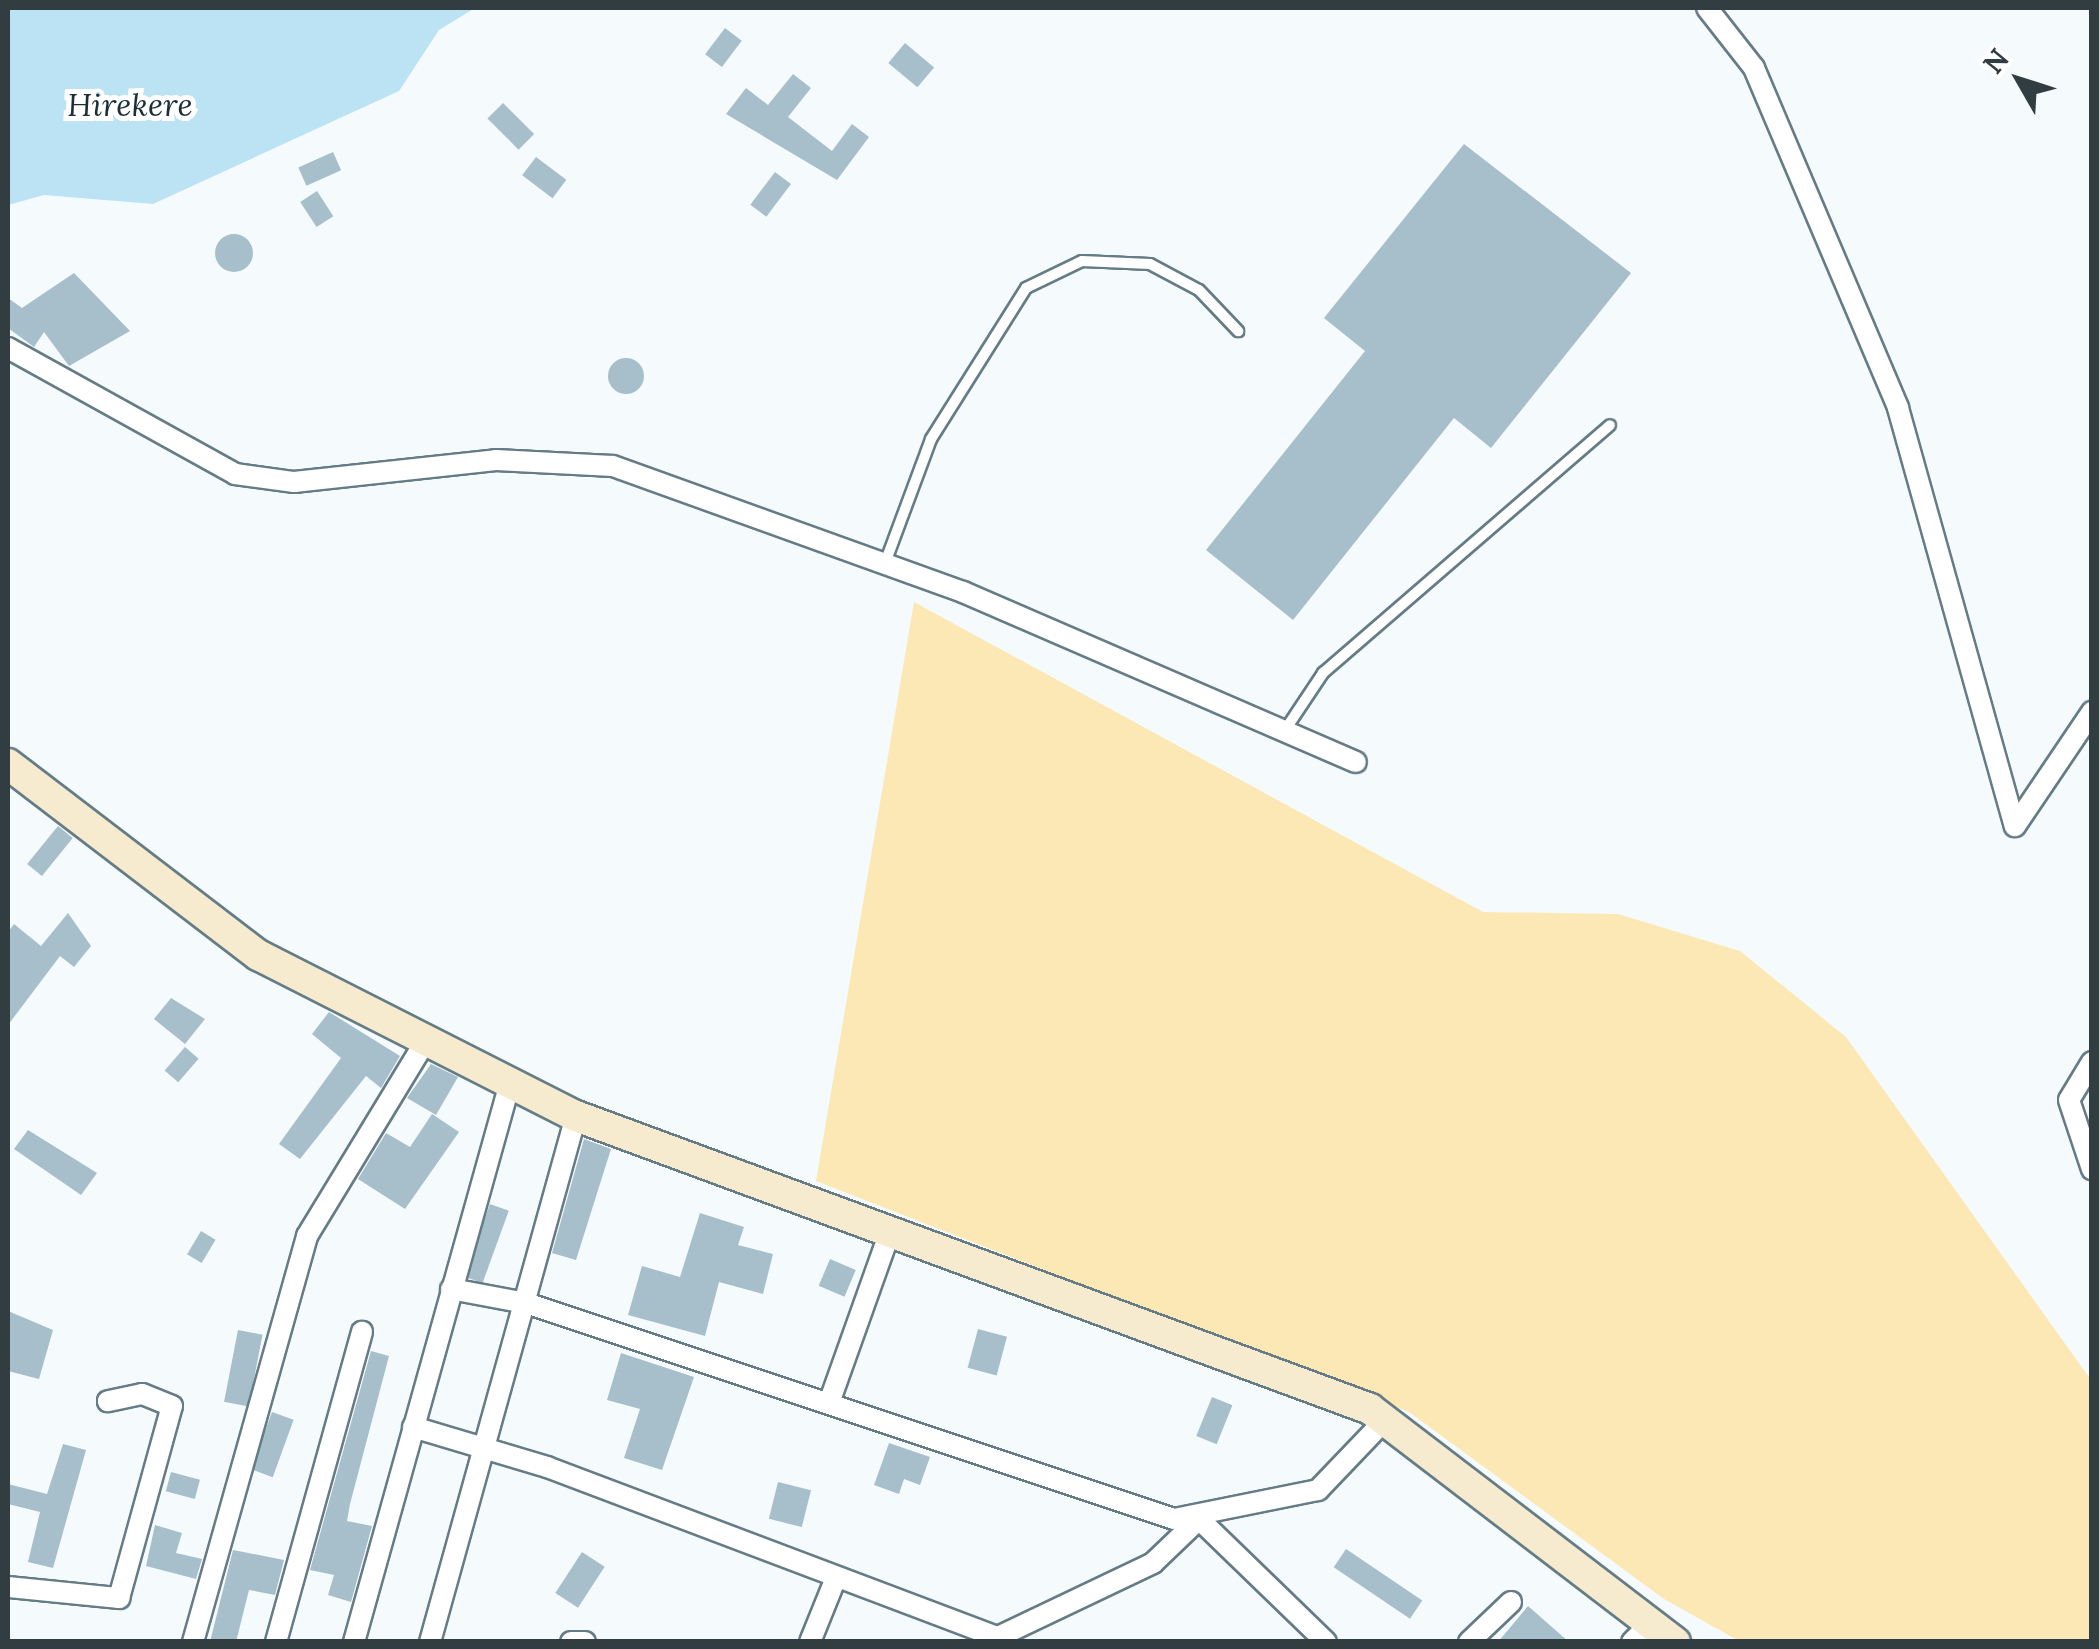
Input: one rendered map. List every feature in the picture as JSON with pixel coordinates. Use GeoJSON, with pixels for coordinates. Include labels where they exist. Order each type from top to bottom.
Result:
{"type":"FeatureCollection","features":[{"type":"Feature","properties":{"kind":"street"},"geometry":{"type":"LineString","coordinates":[[1708,8],[1754,68],[1898,408],[2015,826],[2092,712]]}},
{"type":"Feature","properties":{"kind":"street"},"geometry":{"type":"LineString","coordinates":[[8,348],[234,474],[294,482],[496,460],[613,466],[885,563],[1356,762]]}},
{"type":"Feature","properties":{"kind":"street"},"geometry":{"type":"LineString","coordinates":[[8,764],[258,954],[576,1116],[1384,1420],[1653,1635]]}},
{"type":"Feature","properties":{"kind":"street"},"geometry":{"type":"LineString","coordinates":[[193,1642],[307,1236],[426,1040]]}},
{"type":"Feature","properties":{"kind":"street"},"geometry":{"type":"LineString","coordinates":[[2092,1062],[2069,1100],[2092,1169]]}},
{"type":"Feature","properties":{"kind":"street"},"geometry":{"type":"LineString","coordinates":[[354,1642],[510,1083]]}},
{"type":"Feature","properties":{"kind":"street"},"geometry":{"type":"LineString","coordinates":[[430,1642],[487,1448],[576,1116]]}},
{"type":"Feature","properties":{"kind":"street"},"geometry":{"type":"LineString","coordinates":[[829,1404],[890,1232]]}},
{"type":"Feature","properties":{"kind":"street"},"geometry":{"type":"LineString","coordinates":[[451,1289],[526,1303],[1174,1519],[1198,1519],[1318,1490],[1384,1420]]}},
{"type":"Feature","properties":{"kind":"street"},"geometry":{"type":"LineString","coordinates":[[276,1642],[362,1332]]}},
{"type":"Feature","properties":{"kind":"street"},"geometry":{"type":"LineString","coordinates":[[8,1587],[119,1598],[172,1406],[142,1394],[108,1401]]}},
{"type":"Feature","properties":{"kind":"street"},"geometry":{"type":"LineString","coordinates":[[413,1428],[487,1448],[1002,1639],[1153,1563],[1198,1519]]}},
{"type":"Feature","properties":{"kind":"street"},"geometry":{"type":"LineString","coordinates":[[1198,1519],[1326,1642]]}},
{"type":"Feature","properties":{"kind":"street"},"geometry":{"type":"LineString","coordinates":[[810,1642],[835,1580]]}},
{"type":"Feature","properties":{"kind":"street"},"geometry":{"type":"LineString","coordinates":[[1469,1642],[1511,1602]]}},
{"type":"Feature","properties":{"kind":"street"},"geometry":{"type":"LineString","coordinates":[[571,1642],[585,1642]]}},
{"type":"Feature","properties":{"kind":"lane"},"geometry":{"type":"LineString","coordinates":[[885,563],[931,439],[1026,288],[1082,261],[1150,264],[1199,290],[1238,331]]}},
{"type":"Feature","properties":{"kind":"lane"},"geometry":{"type":"LineString","coordinates":[[1285,730],[1323,673],[1610,426]]}},
{"type":"Feature","properties":{"kind":"shaded area"},"geometry":{"type":"Polygon","coordinates":[[[914,602],[1483,912],[1618,914],[1740,951],[1846,1037],[2091,1380],[2091,1641],[1739,1641],[1664,1599],[1409,1412],[816,1181],[914,602]]]}},
{"type":"Feature","properties":{"kind":"water","name":"Hirekere"},"geometry":{"type":"Polygon","coordinates":[[[8,8],[475,8],[439,30],[399,91],[153,204],[44,195],[8,205],[8,8]]]}},
{"type":"Feature","properties":{"kind":"building"},"geometry":{"type":"Polygon","coordinates":[[[725,28],[742,41],[722,67],[705,54],[725,28]]]}},
{"type":"Feature","properties":{"kind":"building"},"geometry":{"type":"Polygon","coordinates":[[[905,43],[934,67],[917,87],[888,63],[905,43]]]}},
{"type":"Feature","properties":{"kind":"building"},"geometry":{"type":"Polygon","coordinates":[[[793,74],[811,88],[788,117],[832,151],[852,124],[869,137],[837,180],[726,114],[746,88],[768,105],[793,74]]]}},
{"type":"Feature","properties":{"kind":"building"},"geometry":{"type":"Polygon","coordinates":[[[503,103],[534,134],[519,150],[487,119],[503,103]]]}},
{"type":"Feature","properties":{"kind":"building"},"geometry":{"type":"Polygon","coordinates":[[[1464,144],[1631,273],[1491,448],[1454,418],[1293,620],[1206,550],[1365,351],[1324,318],[1464,144]]]}},
{"type":"Feature","properties":{"kind":"building"},"geometry":{"type":"Polygon","coordinates":[[[333,152],[341,170],[306,186],[298,167],[333,152]]]}},
{"type":"Feature","properties":{"kind":"building"},"geometry":{"type":"Polygon","coordinates":[[[536,157],[566,180],[553,198],[522,175],[536,157]]]}},
{"type":"Feature","properties":{"kind":"building"},"geometry":{"type":"Polygon","coordinates":[[[775,172],[791,184],[766,217],[750,205],[775,172]]]}},
{"type":"Feature","properties":{"kind":"building"},"geometry":{"type":"Polygon","coordinates":[[[317,191],[333,216],[317,227],[300,202],[317,191]]]}},
{"type":"Feature","properties":{"kind":"building"},"geometry":{"type":"Polygon","coordinates":[[[234,234],[247,240],[253,253],[247,266],[234,272],[221,266],[215,253],[221,240],[234,234]]]}},
{"type":"Feature","properties":{"kind":"building"},"geometry":{"type":"Polygon","coordinates":[[[74,273],[130,331],[69,366],[44,332],[34,347],[8,328],[8,298],[22,308],[74,273]]]}},
{"type":"Feature","properties":{"kind":"building"},"geometry":{"type":"Polygon","coordinates":[[[626,358],[639,363],[644,376],[639,389],[626,394],[613,389],[608,376],[613,363],[626,358]]]}},
{"type":"Feature","properties":{"kind":"building"},"geometry":{"type":"Polygon","coordinates":[[[58,826],[73,838],[42,876],[27,864],[58,826]]]}},
{"type":"Feature","properties":{"kind":"building"},"geometry":{"type":"Polygon","coordinates":[[[68,913],[91,946],[74,967],[60,956],[8,1025],[8,932],[14,924],[41,946],[68,913]]]}},
{"type":"Feature","properties":{"kind":"building"},"geometry":{"type":"Polygon","coordinates":[[[171,998],[205,1019],[185,1044],[154,1019],[171,998]]]}},
{"type":"Feature","properties":{"kind":"building"},"geometry":{"type":"Polygon","coordinates":[[[329,1012],[400,1056],[381,1088],[366,1076],[300,1159],[279,1144],[341,1058],[312,1034],[329,1012]]]}},
{"type":"Feature","properties":{"kind":"building"},"geometry":{"type":"Polygon","coordinates":[[[185,1047],[199,1059],[178,1082],[165,1070],[185,1047]]]}},
{"type":"Feature","properties":{"kind":"building"},"geometry":{"type":"Polygon","coordinates":[[[431,1064],[458,1077],[436,1115],[407,1098],[431,1064]]]}},
{"type":"Feature","properties":{"kind":"building"},"geometry":{"type":"Polygon","coordinates":[[[432,1114],[459,1132],[405,1209],[358,1179],[386,1133],[410,1147],[432,1114]]]}},
{"type":"Feature","properties":{"kind":"building"},"geometry":{"type":"Polygon","coordinates":[[[28,1130],[97,1173],[81,1195],[14,1149],[28,1130]]]}},
{"type":"Feature","properties":{"kind":"building"},"geometry":{"type":"Polygon","coordinates":[[[584,1139],[611,1149],[576,1260],[552,1253],[584,1139]]]}},
{"type":"Feature","properties":{"kind":"building"},"geometry":{"type":"Polygon","coordinates":[[[490,1204],[509,1211],[482,1283],[464,1276],[490,1204]]]}},
{"type":"Feature","properties":{"kind":"building"},"geometry":{"type":"Polygon","coordinates":[[[700,1213],[744,1227],[738,1245],[773,1254],[763,1294],[719,1282],[705,1336],[628,1315],[642,1266],[680,1277],[700,1213]]]}},
{"type":"Feature","properties":{"kind":"building"},"geometry":{"type":"Polygon","coordinates":[[[201,1231],[216,1240],[202,1263],[187,1254],[201,1231]]]}},
{"type":"Feature","properties":{"kind":"building"},"geometry":{"type":"Polygon","coordinates":[[[830,1259],[856,1270],[844,1297],[819,1286],[830,1259]]]}},
{"type":"Feature","properties":{"kind":"building"},"geometry":{"type":"Polygon","coordinates":[[[8,1311],[53,1330],[39,1379],[8,1371],[8,1311]]]}},
{"type":"Feature","properties":{"kind":"building"},"geometry":{"type":"Polygon","coordinates":[[[978,1329],[1007,1337],[997,1375],[968,1368],[978,1329]]]}},
{"type":"Feature","properties":{"kind":"building"},"geometry":{"type":"Polygon","coordinates":[[[238,1330],[263,1335],[249,1406],[224,1402],[238,1330]]]}},
{"type":"Feature","properties":{"kind":"building"},"geometry":{"type":"Polygon","coordinates":[[[371,1351],[389,1356],[347,1521],[372,1526],[351,1602],[328,1595],[334,1575],[310,1570],[371,1351]]]}},
{"type":"Feature","properties":{"kind":"building"},"geometry":{"type":"Polygon","coordinates":[[[621,1353],[694,1377],[662,1470],[624,1458],[640,1409],[607,1400],[621,1353]]]}},
{"type":"Feature","properties":{"kind":"building"},"geometry":{"type":"Polygon","coordinates":[[[1212,1397],[1232,1405],[1217,1444],[1196,1436],[1212,1397]]]}},
{"type":"Feature","properties":{"kind":"building"},"geometry":{"type":"Polygon","coordinates":[[[272,1412],[294,1420],[273,1477],[251,1469],[272,1412]]]}},
{"type":"Feature","properties":{"kind":"building"},"geometry":{"type":"Polygon","coordinates":[[[889,1443],[930,1457],[920,1485],[904,1479],[899,1494],[874,1485],[889,1443]]]}},
{"type":"Feature","properties":{"kind":"building"},"geometry":{"type":"Polygon","coordinates":[[[63,1444],[86,1450],[53,1568],[28,1562],[40,1512],[8,1504],[8,1484],[47,1494],[63,1444]]]}},
{"type":"Feature","properties":{"kind":"building"},"geometry":{"type":"Polygon","coordinates":[[[171,1472],[200,1480],[195,1499],[166,1491],[171,1472]]]}},
{"type":"Feature","properties":{"kind":"building"},"geometry":{"type":"Polygon","coordinates":[[[778,1482],[811,1490],[802,1527],[769,1519],[778,1482]]]}},
{"type":"Feature","properties":{"kind":"building"},"geometry":{"type":"Polygon","coordinates":[[[155,1525],[182,1533],[176,1553],[202,1559],[196,1579],[146,1566],[155,1525]]]}},
{"type":"Feature","properties":{"kind":"building"},"geometry":{"type":"Polygon","coordinates":[[[1346,1549],[1422,1600],[1410,1619],[1334,1567],[1346,1549]]]}},
{"type":"Feature","properties":{"kind":"building"},"geometry":{"type":"Polygon","coordinates":[[[233,1550],[284,1560],[275,1595],[249,1590],[236,1642],[210,1642],[233,1550]]]}},
{"type":"Feature","properties":{"kind":"building"},"geometry":{"type":"Polygon","coordinates":[[[582,1552],[605,1567],[578,1608],[555,1593],[582,1552]]]}},
{"type":"Feature","properties":{"kind":"building"},"geometry":{"type":"Polygon","coordinates":[[[1528,1606],[1569,1642],[1498,1642],[1528,1606]]]}}]}
